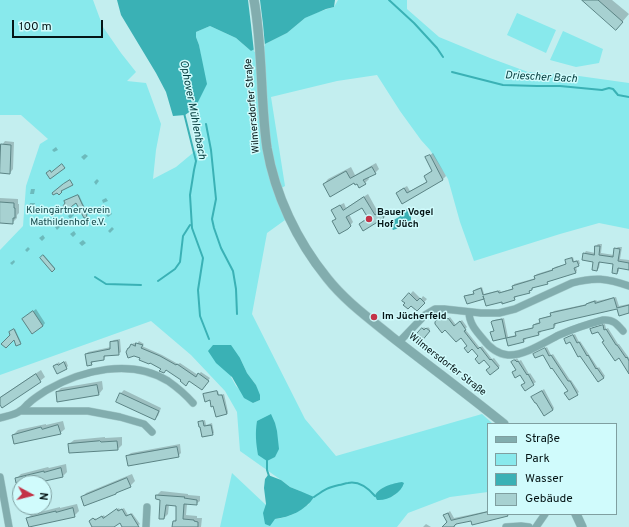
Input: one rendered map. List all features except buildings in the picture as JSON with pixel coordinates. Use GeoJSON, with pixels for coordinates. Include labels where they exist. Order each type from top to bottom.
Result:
{"type":"FeatureCollection","features":[{"type":"Feature","properties":{"kind":"street","name":"Wilmersdorfer Straße"},"geometry":{"type":"LineString","coordinates":[[254,0],[258,31],[263,113],[267,148],[278,191],[294,227],[309,254],[328,279],[350,302],[503,423]]}},
{"type":"Feature","properties":{"kind":"street"},"geometry":{"type":"LineString","coordinates":[[399,342],[425,314],[435,309],[491,313],[508,311],[572,283],[580,281],[603,279],[629,286]]}},
{"type":"Feature","properties":{"kind":"street"},"geometry":{"type":"LineString","coordinates":[[469,312],[472,325],[488,344],[495,350],[507,355],[519,354],[560,335],[607,319],[616,323],[623,331]]}},
{"type":"Feature","properties":{"kind":"street"},"geometry":{"type":"LineString","coordinates":[[20,411],[45,391],[59,384],[84,374],[123,368],[152,374],[167,381],[180,390],[194,403]]}},
{"type":"Feature","properties":{"kind":"street"},"geometry":{"type":"LineString","coordinates":[[0,418],[20,411],[88,411],[138,422],[144,424],[152,432]]}},
{"type":"Feature","properties":{"kind":"street"},"geometry":{"type":"LineString","coordinates":[[0,477],[9,527]]}},
{"type":"Feature","properties":{"kind":"street"},"geometry":{"type":"LineString","coordinates":[[146,527],[147,506]]}},
{"type":"Feature","properties":{"kind":"street"},"geometry":{"type":"LineString","coordinates":[[536,527],[543,515]]}},
{"type":"Feature","properties":{"kind":"street"},"geometry":{"type":"LineString","coordinates":[[576,515],[582,527]]}},
{"type":"Feature","properties":{"kind":"street"},"geometry":{"type":"LineString","coordinates":[[506,527],[529,527]]}},
{"type":"Feature","properties":{"kind":"green space","name":"Kleingärtnerverein Mathildenhof e.V."},"geometry":{"type":"Polygon","coordinates":[[[0,0],[93,0],[103,27],[136,72],[127,81],[146,83],[161,124],[156,150],[153,179],[176,167],[200,147],[190,116],[195,108],[201,57],[196,32],[210,26],[236,38],[251,51],[287,33],[305,18],[334,7],[338,0],[407,0],[407,9],[439,37],[490,58],[528,72],[579,76],[629,83],[629,229],[599,223],[474,261],[460,222],[448,179],[430,150],[400,111],[377,75],[337,81],[271,97],[285,186],[276,191],[285,220],[267,233],[252,314],[305,419],[336,456],[482,414],[492,423],[487,423],[487,492],[450,497],[408,513],[397,527],[220,527],[232,473],[266,505],[275,519],[293,514],[309,504],[300,491],[290,487],[240,451],[237,412],[225,391],[191,355],[151,321],[0,375],[0,250],[23,226],[26,186],[40,144],[48,139],[21,115],[0,115],[0,0]],[[240,358],[231,377],[236,386],[253,403],[260,400],[256,385],[247,373],[240,358]],[[396,483],[381,489],[375,496],[384,499],[395,495],[396,483]]]}},
{"type":"Feature","properties":{"kind":"green space"},"geometry":{"type":"Polygon","coordinates":[[[517,13],[556,30],[546,53],[507,35],[517,13]]]}},
{"type":"Feature","properties":{"kind":"green space"},"geometry":{"type":"Polygon","coordinates":[[[563,31],[603,49],[599,63],[576,67],[550,60],[563,31]]]}},
{"type":"Feature","properties":{"kind":"water"},"geometry":{"type":"Polygon","coordinates":[[[117,0],[335,0],[334,7],[305,18],[287,33],[251,51],[236,38],[210,26],[196,32],[207,84],[195,108],[185,115],[173,116],[166,92],[121,15],[117,0]]]}},
{"type":"Feature","properties":{"kind":"water"},"geometry":{"type":"Polygon","coordinates":[[[405,209],[411,215],[411,221],[393,230],[389,224],[390,222],[399,217],[405,209]]]}},
{"type":"Feature","properties":{"kind":"water"},"geometry":{"type":"Polygon","coordinates":[[[213,345],[231,345],[240,358],[247,373],[256,385],[260,395],[260,400],[253,403],[244,398],[232,377],[216,363],[208,351],[213,345]]]}},
{"type":"Feature","properties":{"kind":"water"},"geometry":{"type":"Polygon","coordinates":[[[271,414],[277,431],[279,449],[275,457],[267,461],[258,455],[256,425],[257,421],[271,414]]]}},
{"type":"Feature","properties":{"kind":"water"},"geometry":{"type":"Polygon","coordinates":[[[268,475],[281,480],[290,487],[314,497],[302,510],[286,517],[275,519],[270,526],[265,524],[263,513],[266,504],[264,488],[265,479],[268,475]]]}},
{"type":"Feature","properties":{"kind":"water"},"geometry":{"type":"Polygon","coordinates":[[[404,483],[402,487],[394,496],[377,500],[375,496],[379,490],[391,484],[404,483]]]}},
{"type":"Feature","properties":{"kind":"pier"},"geometry":{"type":"Polygon","coordinates":[[[248,0],[260,0],[263,24],[265,46],[254,52],[251,25],[248,0]]]}},
{"type":"Feature","properties":{"kind":"waterway","name":"Driescher Bach"},"geometry":{"type":"LineString","coordinates":[[389,0],[414,23],[437,48],[443,57]]}},
{"type":"Feature","properties":{"kind":"waterway","name":"Driescher Bach"},"geometry":{"type":"LineString","coordinates":[[452,72],[503,85],[560,86],[602,90],[609,88],[613,89],[618,95],[629,97]]}},
{"type":"Feature","properties":{"kind":"waterway","name":"Ophover Mühlenbach"},"geometry":{"type":"LineString","coordinates":[[184,113],[196,161],[190,195],[192,228],[203,258],[198,290],[200,316],[209,339]]}},
{"type":"Feature","properties":{"kind":"waterway"},"geometry":{"type":"LineString","coordinates":[[206,124],[211,150],[216,199],[212,219],[221,248],[233,271],[236,289],[237,314]]}},
{"type":"Feature","properties":{"kind":"waterway"},"geometry":{"type":"LineString","coordinates":[[158,281],[175,269],[180,262],[183,236],[190,225]]}},
{"type":"Feature","properties":{"kind":"waterway"},"geometry":{"type":"LineString","coordinates":[[95,277],[106,284],[141,285]]}},
{"type":"Feature","properties":{"kind":"waterway"},"geometry":{"type":"LineString","coordinates":[[267,459],[267,470],[269,476]]}},
{"type":"Feature","properties":{"kind":"waterway"},"geometry":{"type":"LineString","coordinates":[[314,497],[328,488],[346,483],[355,483],[363,486],[375,496]]}},
{"type":"Feature","properties":{"kind":"place","name":"Bauer Vogel Hof Jüch"},"geometry":{"type":"Point","coordinates":[369,219]}},
{"type":"Feature","properties":{"kind":"place","name":"Im Jücherfeld"},"geometry":{"type":"Point","coordinates":[374,317]}}]}
